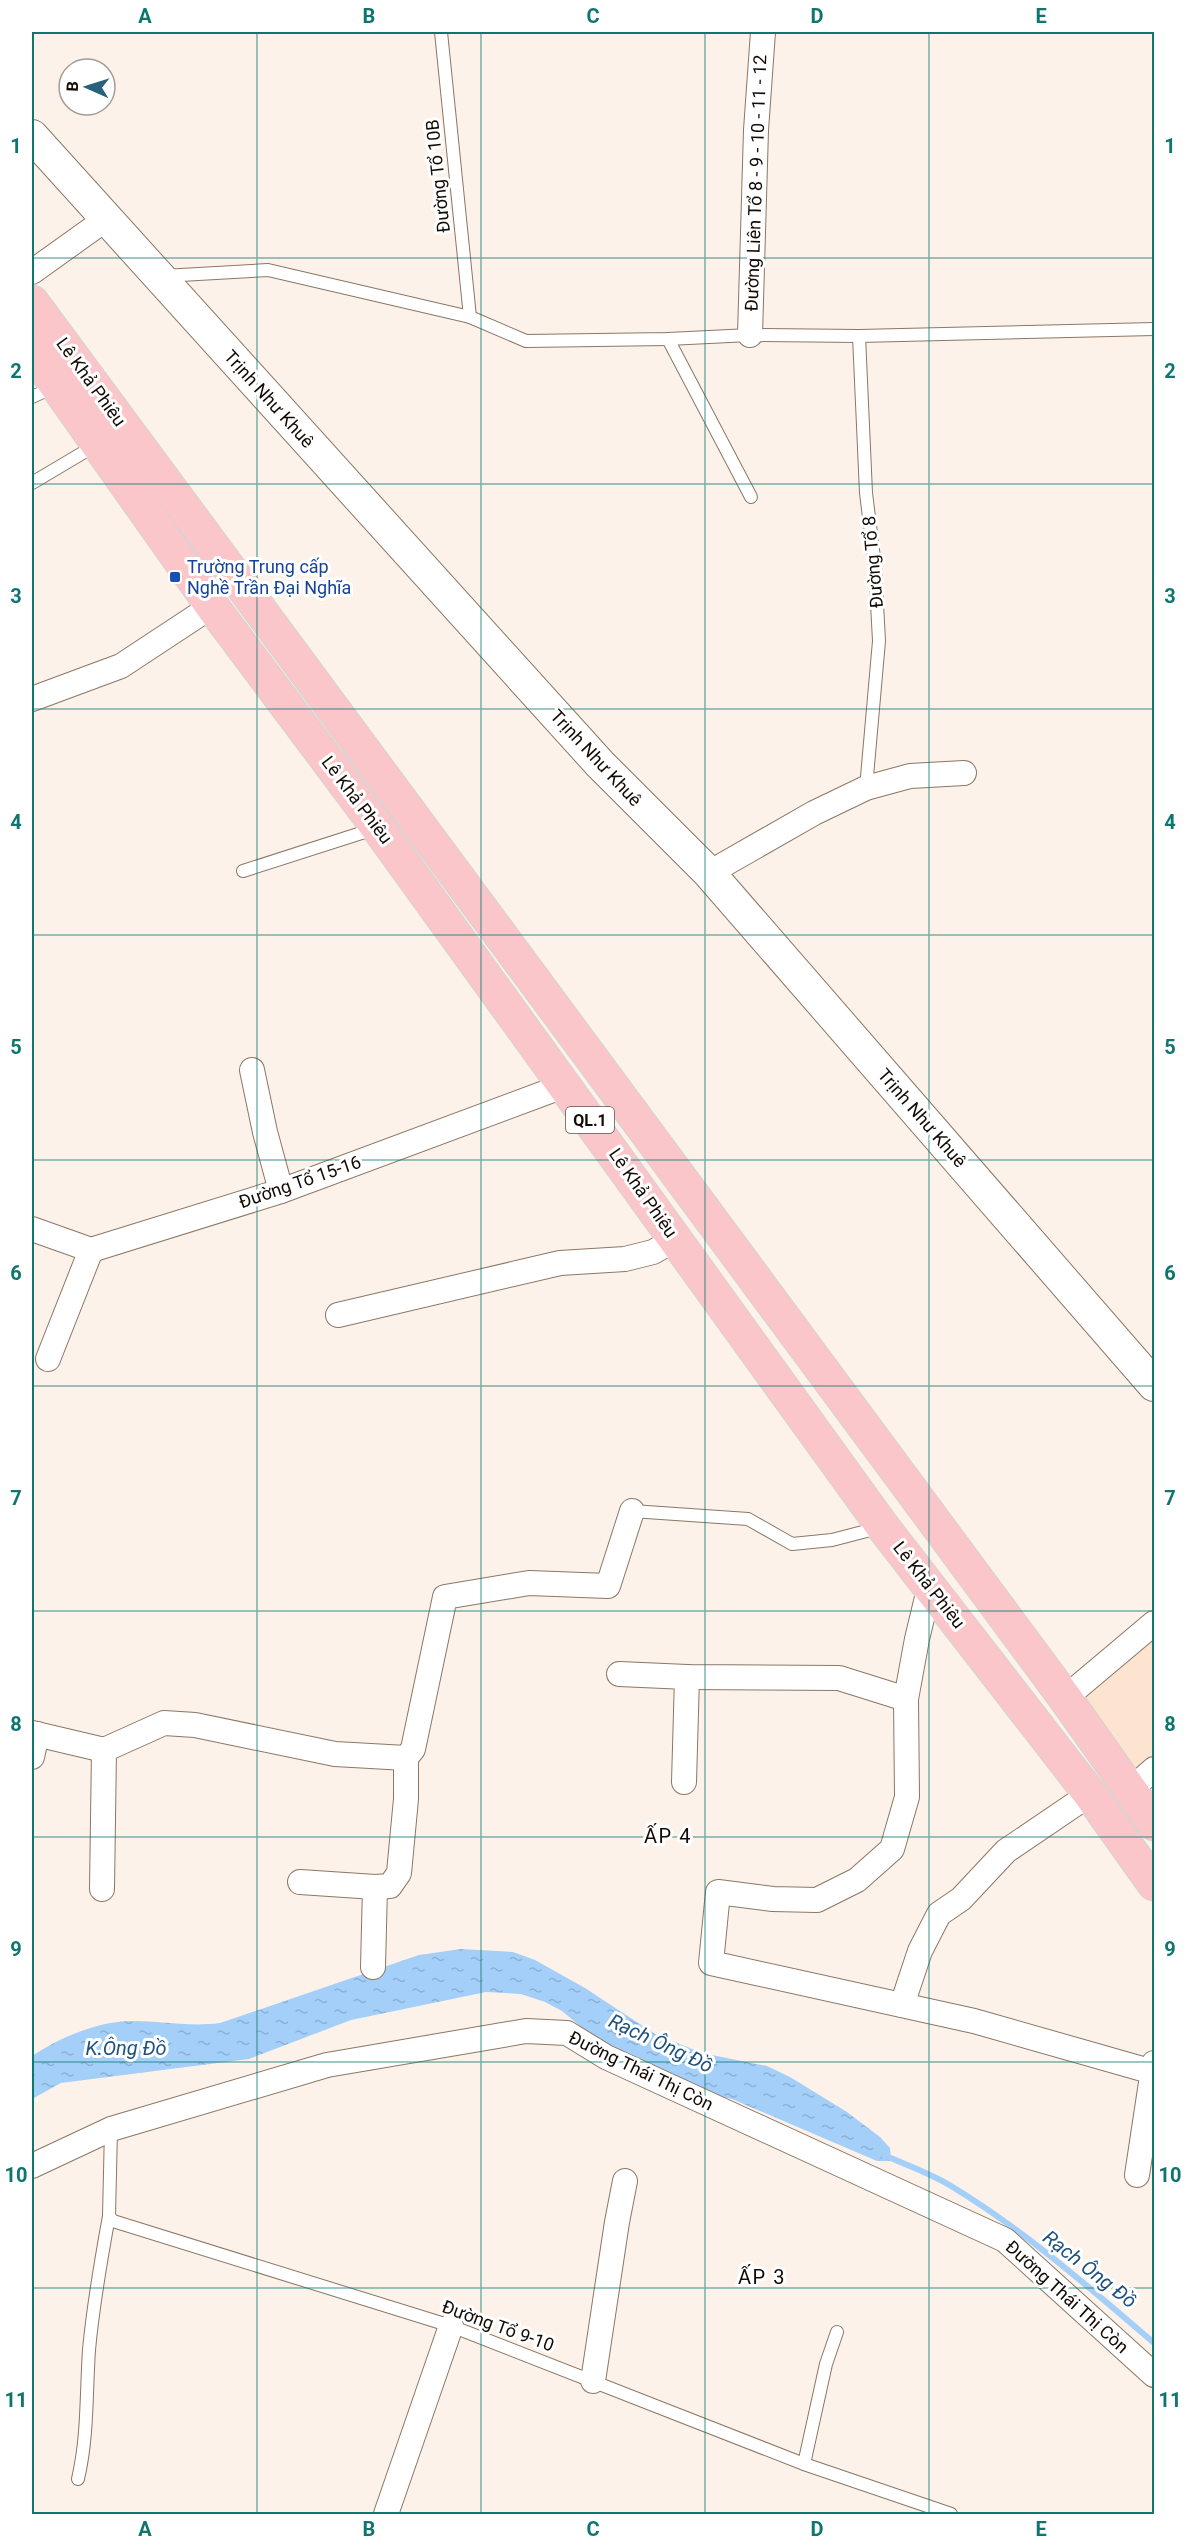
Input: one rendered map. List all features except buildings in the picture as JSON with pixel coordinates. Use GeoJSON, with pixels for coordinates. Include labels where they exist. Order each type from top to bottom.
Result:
{"type":"FeatureCollection","features":[{"type":"Feature","properties":{"kind":"highway","name":"Lê Khả Phiêu"},"geometry":{"type":"LineString","coordinates":[[32,302],[1065,1698],[1155,1824]]}},
{"type":"Feature","properties":{"kind":"highway","name":"Lê Khả Phiêu"},"geometry":{"type":"LineString","coordinates":[[32,351],[44,391],[96,445],[212,606],[566,1085],[883,1527],[930,1585],[1155,1884]]}},
{"type":"Feature","properties":{"kind":"street","name":"Đường Liên Tổ 8 - 9 - 10 - 11 - 12"},"geometry":{"type":"LineString","coordinates":[[750,335],[756,130],[763,32]]}},
{"type":"Feature","properties":{"kind":"street","name":"Trịnh Như Khuê"},"geometry":{"type":"LineString","coordinates":[[32,136],[600,764],[709,873],[1155,1385]]}},
{"type":"Feature","properties":{"kind":"street"},"geometry":{"type":"LineString","coordinates":[[32,272],[106,219]]}},
{"type":"Feature","properties":{"kind":"street"},"geometry":{"type":"LineString","coordinates":[[32,699],[121,666],[212,606]]}},
{"type":"Feature","properties":{"kind":"street"},"geometry":{"type":"LineString","coordinates":[[709,873],[814,813],[866,788],[910,776],[964,773]]}},
{"type":"Feature","properties":{"kind":"street"},"geometry":{"type":"LineString","coordinates":[[252,1070],[265,1132],[281,1191]]}},
{"type":"Feature","properties":{"kind":"street","name":"Đường Tổ 15-16"},"geometry":{"type":"LineString","coordinates":[[92,1250],[281,1191],[566,1085]]}},
{"type":"Feature","properties":{"kind":"street"},"geometry":{"type":"LineString","coordinates":[[32,1229],[92,1250],[48,1359]]}},
{"type":"Feature","properties":{"kind":"street"},"geometry":{"type":"LineString","coordinates":[[338,1316],[560,1263],[625,1259],[653,1252],[675,1239]]}},
{"type":"Feature","properties":{"kind":"street"},"geometry":{"type":"LineString","coordinates":[[300,1882],[390,1886],[399,1873],[406,1799],[406,1758],[414,1749],[445,1597],[529,1583],[608,1587],[632,1511]]}},
{"type":"Feature","properties":{"kind":"street"},"geometry":{"type":"LineString","coordinates":[[930,1585],[906,1699],[907,1797],[892,1850],[857,1880],[817,1900],[773,1899],[718,1892],[711,1963],[974,2021],[1154,2068],[1137,2175]]}},
{"type":"Feature","properties":{"kind":"street"},"geometry":{"type":"LineString","coordinates":[[1065,1698],[1155,1623]]}},
{"type":"Feature","properties":{"kind":"street"},"geometry":{"type":"LineString","coordinates":[[618,1674],[840,1678],[906,1699]]}},
{"type":"Feature","properties":{"kind":"street"},"geometry":{"type":"LineString","coordinates":[[684,1782],[687,1677]]}},
{"type":"Feature","properties":{"kind":"street"},"geometry":{"type":"LineString","coordinates":[[33,1742],[104,1750],[164,1723],[195,1725],[335,1754],[406,1758]]}},
{"type":"Feature","properties":{"kind":"street"},"geometry":{"type":"LineString","coordinates":[[102,1889],[104,1750]]}},
{"type":"Feature","properties":{"kind":"street"},"geometry":{"type":"LineString","coordinates":[[1130,1790],[1155,1769]]}},
{"type":"Feature","properties":{"kind":"street"},"geometry":{"type":"LineString","coordinates":[[902,2005],[920,1951],[939,1914],[961,1899],[1006,1851],[1089,1794]]}},
{"type":"Feature","properties":{"kind":"street"},"geometry":{"type":"LineString","coordinates":[[373,1967],[375,1887]]}},
{"type":"Feature","properties":{"kind":"street","name":"Đường Thái Thị Còn"},"geometry":{"type":"LineString","coordinates":[[32,2166],[111,2129],[327,2066],[526,2031],[567,2033],[606,2057],[1005,2240],[1155,2375]]}},
{"type":"Feature","properties":{"kind":"street"},"geometry":{"type":"LineString","coordinates":[[593,2380],[617,2222],[626,2181]]}},
{"type":"Feature","properties":{"kind":"street"},"geometry":{"type":"LineString","coordinates":[[386,2514],[451,2326]]}},
{"type":"Feature","properties":{"kind":"lane","name":"Đường Tổ 10B"},"geometry":{"type":"LineString","coordinates":[[441,32],[470,317]]}},
{"type":"Feature","properties":{"kind":"lane"},"geometry":{"type":"LineString","coordinates":[[159,276],[268,270],[470,317],[526,341],[1155,329]]}},
{"type":"Feature","properties":{"kind":"lane","name":"Đường Tổ 8"},"geometry":{"type":"LineString","coordinates":[[859,336],[866,493],[875,566],[879,641],[866,788]]}},
{"type":"Feature","properties":{"kind":"lane"},"geometry":{"type":"LineString","coordinates":[[668,339],[751,497]]}},
{"type":"Feature","properties":{"kind":"lane"},"geometry":{"type":"LineString","coordinates":[[32,483],[96,445]]}},
{"type":"Feature","properties":{"kind":"lane"},"geometry":{"type":"LineString","coordinates":[[243,871],[378,828]]}},
{"type":"Feature","properties":{"kind":"lane"},"geometry":{"type":"LineString","coordinates":[[632,1511],[748,1520],[792,1544],[832,1540],[883,1527]]}},
{"type":"Feature","properties":{"kind":"lane"},"geometry":{"type":"LineString","coordinates":[[78,2479],[86,2432],[90,2341],[109,2216],[111,2129]]}},
{"type":"Feature","properties":{"kind":"lane","name":"Đường Tổ 9-10"},"geometry":{"type":"LineString","coordinates":[[109,2216],[113,2221],[451,2326],[804,2464],[951,2514]]}},
{"type":"Feature","properties":{"kind":"lane"},"geometry":{"type":"LineString","coordinates":[[804,2464],[826,2364],[837,2332]]}},
{"type":"Feature","properties":{"kind":"shaded area"},"geometry":{"type":"Polygon","coordinates":[[[1154,1629],[1154,1768],[1141,1780],[1075,1696],[1154,1629]]]}},
{"type":"Feature","properties":{"kind":"water","name":"K.Ông Đồ"},"geometry":{"type":"Polygon","coordinates":[[[461,1949],[513,1952],[535,1960],[585,1988],[655,2034],[702,2053],[767,2066],[790,2077],[847,2112],[880,2137],[890,2148],[891,2161],[877,2161],[732,2099],[684,2089],[605,2047],[562,2011],[545,2002],[521,1994],[486,1992],[351,2020],[249,2059],[61,2083],[32,2099],[32,2056],[54,2043],[93,2027],[132,2021],[220,2023],[419,1955],[461,1949]]]}},
{"type":"Feature","properties":{"kind":"waterway","name":"Rạch Ông Đồ"},"geometry":{"type":"LineString","coordinates":[[884,2155],[943,2181],[1005,2221],[1056,2260],[1154,2343]]}},
{"type":"Feature","properties":{"kind":"place","name":"Trường Trung cấp Nghề Trần Đại Nghĩa"},"geometry":{"type":"Point","coordinates":[175,577]}},
{"type":"Feature","properties":{"kind":"district","name":"ẤP 4"},"geometry":{"type":"Point","coordinates":[668,1836]}},
{"type":"Feature","properties":{"kind":"district","name":"ẤP 3"},"geometry":{"type":"Point","coordinates":[762,2277]}}]}
